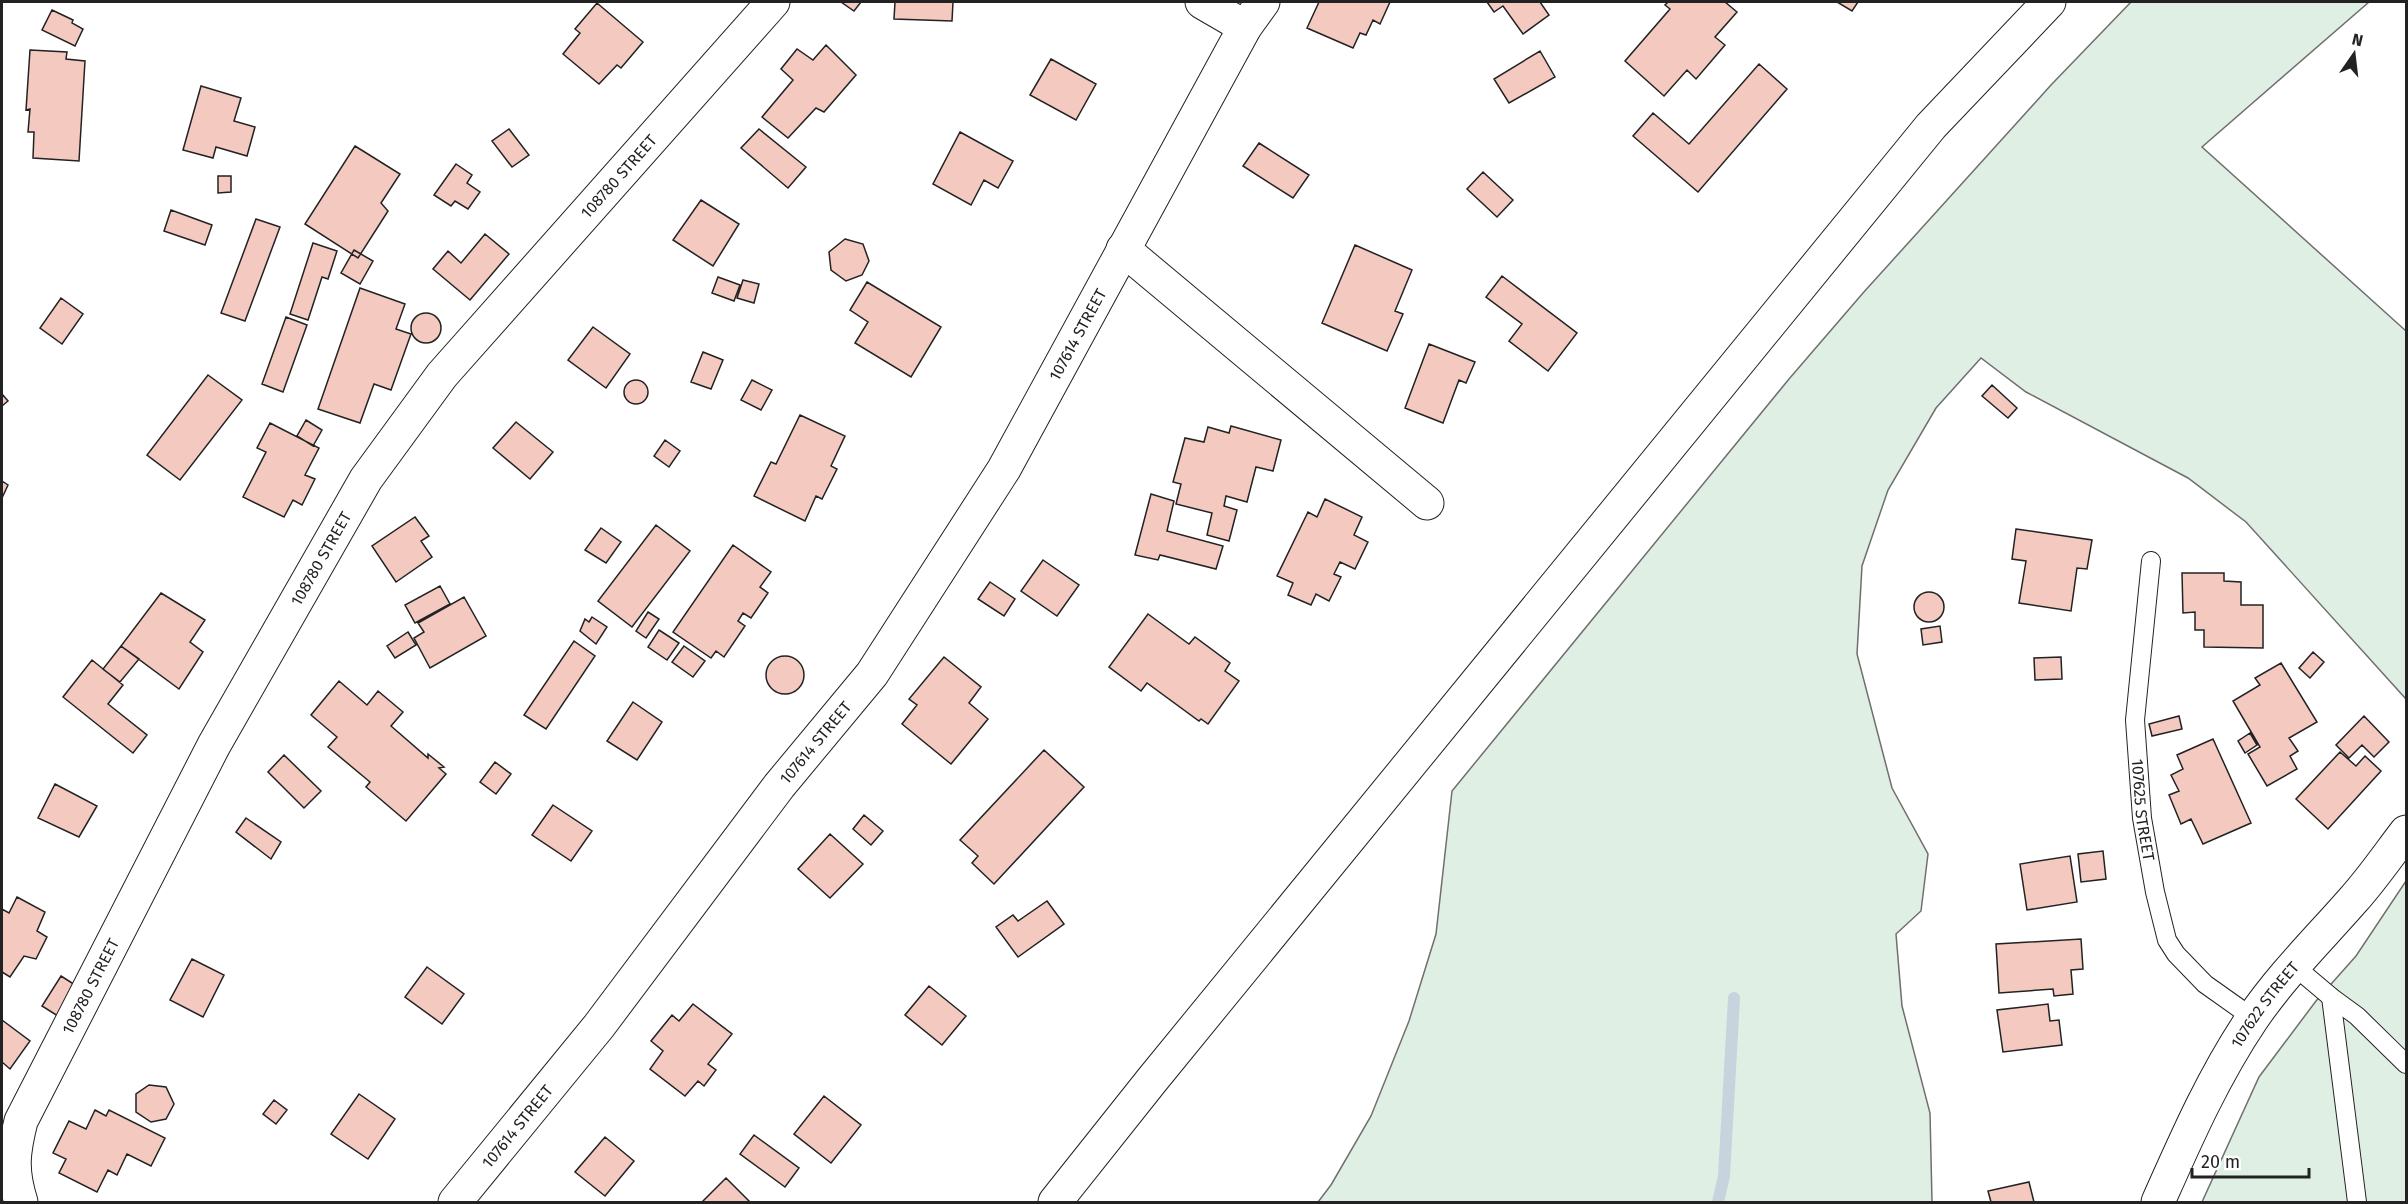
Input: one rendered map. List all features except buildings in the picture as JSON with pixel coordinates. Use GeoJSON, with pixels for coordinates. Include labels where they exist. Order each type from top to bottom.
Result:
{"type":"FeatureCollection","features":[{"type":"Feature","properties":{"kind":"street","name":"108780 STREET"},"geometry":{"type":"LineString","coordinates":[[21,1203],[16,1186],[13,1156],[21,1121],[214,745],[366,479],[442,375],[773,2]]}},
{"type":"Feature","properties":{"kind":"street"},"geometry":{"type":"LineString","coordinates":[[1202,2],[1254,14]]}},
{"type":"Feature","properties":{"kind":"street"},"geometry":{"type":"LineString","coordinates":[[1055,1203],[1182,1043],[1931,126],[2049,2]]}},
{"type":"Feature","properties":{"kind":"street","name":"107614 STREET"},"geometry":{"type":"LineString","coordinates":[[455,1203],[599,1026],[779,786],[872,674],[1004,469],[1254,14]]}},
{"type":"Feature","properties":{"kind":"street"},"geometry":{"type":"LineString","coordinates":[[1123,249],[1427,503]]}},
{"type":"Feature","properties":{"kind":"street","name":"107622 STREET"},"geometry":{"type":"LineString","coordinates":[[2158,1203],[2194,1119],[2222,1066],[2253,1018],[2293,965],[2354,899],[2406,831]]}},
{"type":"Feature","properties":{"kind":"lane","name":"107625 STREET"},"geometry":{"type":"LineString","coordinates":[[2151,561],[2135,720],[2142,818],[2155,892],[2167,940],[2176,954],[2205,984],[2253,1018]]}},
{"type":"Feature","properties":{"kind":"lane"},"geometry":{"type":"LineString","coordinates":[[2293,965],[2357,1016],[2406,1064]]}},
{"type":"Feature","properties":{"kind":"lane"},"geometry":{"type":"LineString","coordinates":[[2331,997],[2357,1203]]}},
{"type":"Feature","properties":{"kind":"green space"},"geometry":{"type":"Polygon","coordinates":[[[2131,2],[2369,2],[2202,147],[2406,331],[2406,699],[2246,522],[2188,478],[2026,392],[1981,358],[1936,408],[1888,490],[1862,566],[1857,654],[1892,788],[1928,854],[1921,911],[1896,934],[1902,1006],[1930,1113],[1932,1202],[1318,1202],[1331,1185],[1371,1116],[1409,1021],[1436,934],[1452,791],[1789,379],[1863,293],[2051,85],[2131,2]]]}},
{"type":"Feature","properties":{"kind":"green space"},"geometry":{"type":"Polygon","coordinates":[[[2406,881],[2406,1202],[2202,1202],[2259,1077],[2316,1001],[2356,956],[2406,881]]]}},
{"type":"Feature","properties":{"kind":"waterway"},"geometry":{"type":"LineString","coordinates":[[1718,1202],[1724,1176],[1734,998]]}}]}
